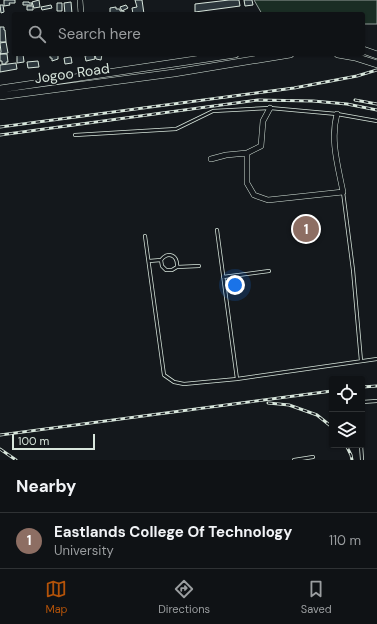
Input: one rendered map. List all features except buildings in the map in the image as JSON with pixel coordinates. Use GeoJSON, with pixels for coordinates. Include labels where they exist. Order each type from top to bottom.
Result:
{"type":"FeatureCollection","features":[{"type":"Feature","properties":{"kind":"main road"},"geometry":{"type":"LineString","coordinates":[[365,51],[377,55]]}},
{"type":"Feature","properties":{"kind":"main road","name":"Jogoo Road"},"geometry":{"type":"LineString","coordinates":[[0,88],[221,56]]}},
{"type":"Feature","properties":{"kind":"main road","name":"Jogoo Road"},"geometry":{"type":"LineString","coordinates":[[0,96],[277,56]]}},
{"type":"Feature","properties":{"kind":"main road"},"geometry":{"type":"LineString","coordinates":[[345,56],[375,64]]}},
{"type":"Feature","properties":{"kind":"street"},"geometry":{"type":"LineString","coordinates":[[80,0],[81,12]]}},
{"type":"Feature","properties":{"kind":"street"},"geometry":{"type":"LineString","coordinates":[[211,159],[226,155],[247,153],[261,146],[263,121],[270,108]]}},
{"type":"Feature","properties":{"kind":"street"},"geometry":{"type":"LineString","coordinates":[[247,153],[247,183],[254,195],[268,200],[343,192],[334,142],[334,125],[337,114]]}},
{"type":"Feature","properties":{"kind":"lane"},"geometry":{"type":"LineString","coordinates":[[75,135],[176,129],[213,111],[270,108],[337,114],[377,121]]}},
{"type":"Feature","properties":{"kind":"lane"},"geometry":{"type":"LineString","coordinates":[[343,192],[353,270],[361,361]]}},
{"type":"Feature","properties":{"kind":"lane"},"geometry":{"type":"LineString","coordinates":[[217,230],[237,379]]}},
{"type":"Feature","properties":{"kind":"lane"},"geometry":{"type":"LineString","coordinates":[[145,236],[164,375],[174,382],[184,384],[237,379],[377,359]]}},
{"type":"Feature","properties":{"kind":"lane"},"geometry":{"type":"LineString","coordinates":[[148,260],[161,260],[164,256],[170,255],[175,257],[177,267]]}},
{"type":"Feature","properties":{"kind":"lane"},"geometry":{"type":"LineString","coordinates":[[161,260],[162,266],[166,270],[172,270],[177,267],[198,266]]}},
{"type":"Feature","properties":{"kind":"lane"},"geometry":{"type":"LineString","coordinates":[[223,277],[269,271]]}},
{"type":"Feature","properties":{"kind":"lane"},"geometry":{"type":"LineString","coordinates":[[365,402],[377,401]]}},
{"type":"Feature","properties":{"kind":"lane"},"geometry":{"type":"LineString","coordinates":[[361,448],[362,460]]}},
{"type":"Feature","properties":{"kind":"lane"},"geometry":{"type":"LineString","coordinates":[[294,460],[313,457]]}},
{"type":"Feature","properties":{"kind":"green space"},"geometry":{"type":"Polygon","coordinates":[[[254,0],[377,0],[377,24],[365,24],[365,12],[261,12],[254,0]]]}},
{"type":"Feature","properties":{"kind":"railway"},"geometry":{"type":"LineString","coordinates":[[0,127],[294,88],[357,76],[377,70]]}},
{"type":"Feature","properties":{"kind":"railway"},"geometry":{"type":"LineString","coordinates":[[0,135],[258,100],[313,101],[347,104],[377,110]]}},
{"type":"Feature","properties":{"kind":"railway"},"geometry":{"type":"LineString","coordinates":[[355,100],[377,104]]}},
{"type":"Feature","properties":{"kind":"railway"},"geometry":{"type":"LineString","coordinates":[[365,387],[377,386]]}},
{"type":"Feature","properties":{"kind":"railway"},"geometry":{"type":"LineString","coordinates":[[0,435],[329,391]]}},
{"type":"Feature","properties":{"kind":"railway"},"geometry":{"type":"LineString","coordinates":[[268,403],[289,405],[317,415],[329,425]]}},
{"type":"Feature","properties":{"kind":"railway"},"geometry":{"type":"LineString","coordinates":[[348,448],[352,460]]}},
{"type":"Feature","properties":{"kind":"railway"},"geometry":{"type":"LineString","coordinates":[[0,449],[16,460]]}},
{"type":"Feature","properties":{"kind":"place","name":"Eastlands College Of Technology"},"geometry":{"type":"Point","coordinates":[306,229]}}]}
